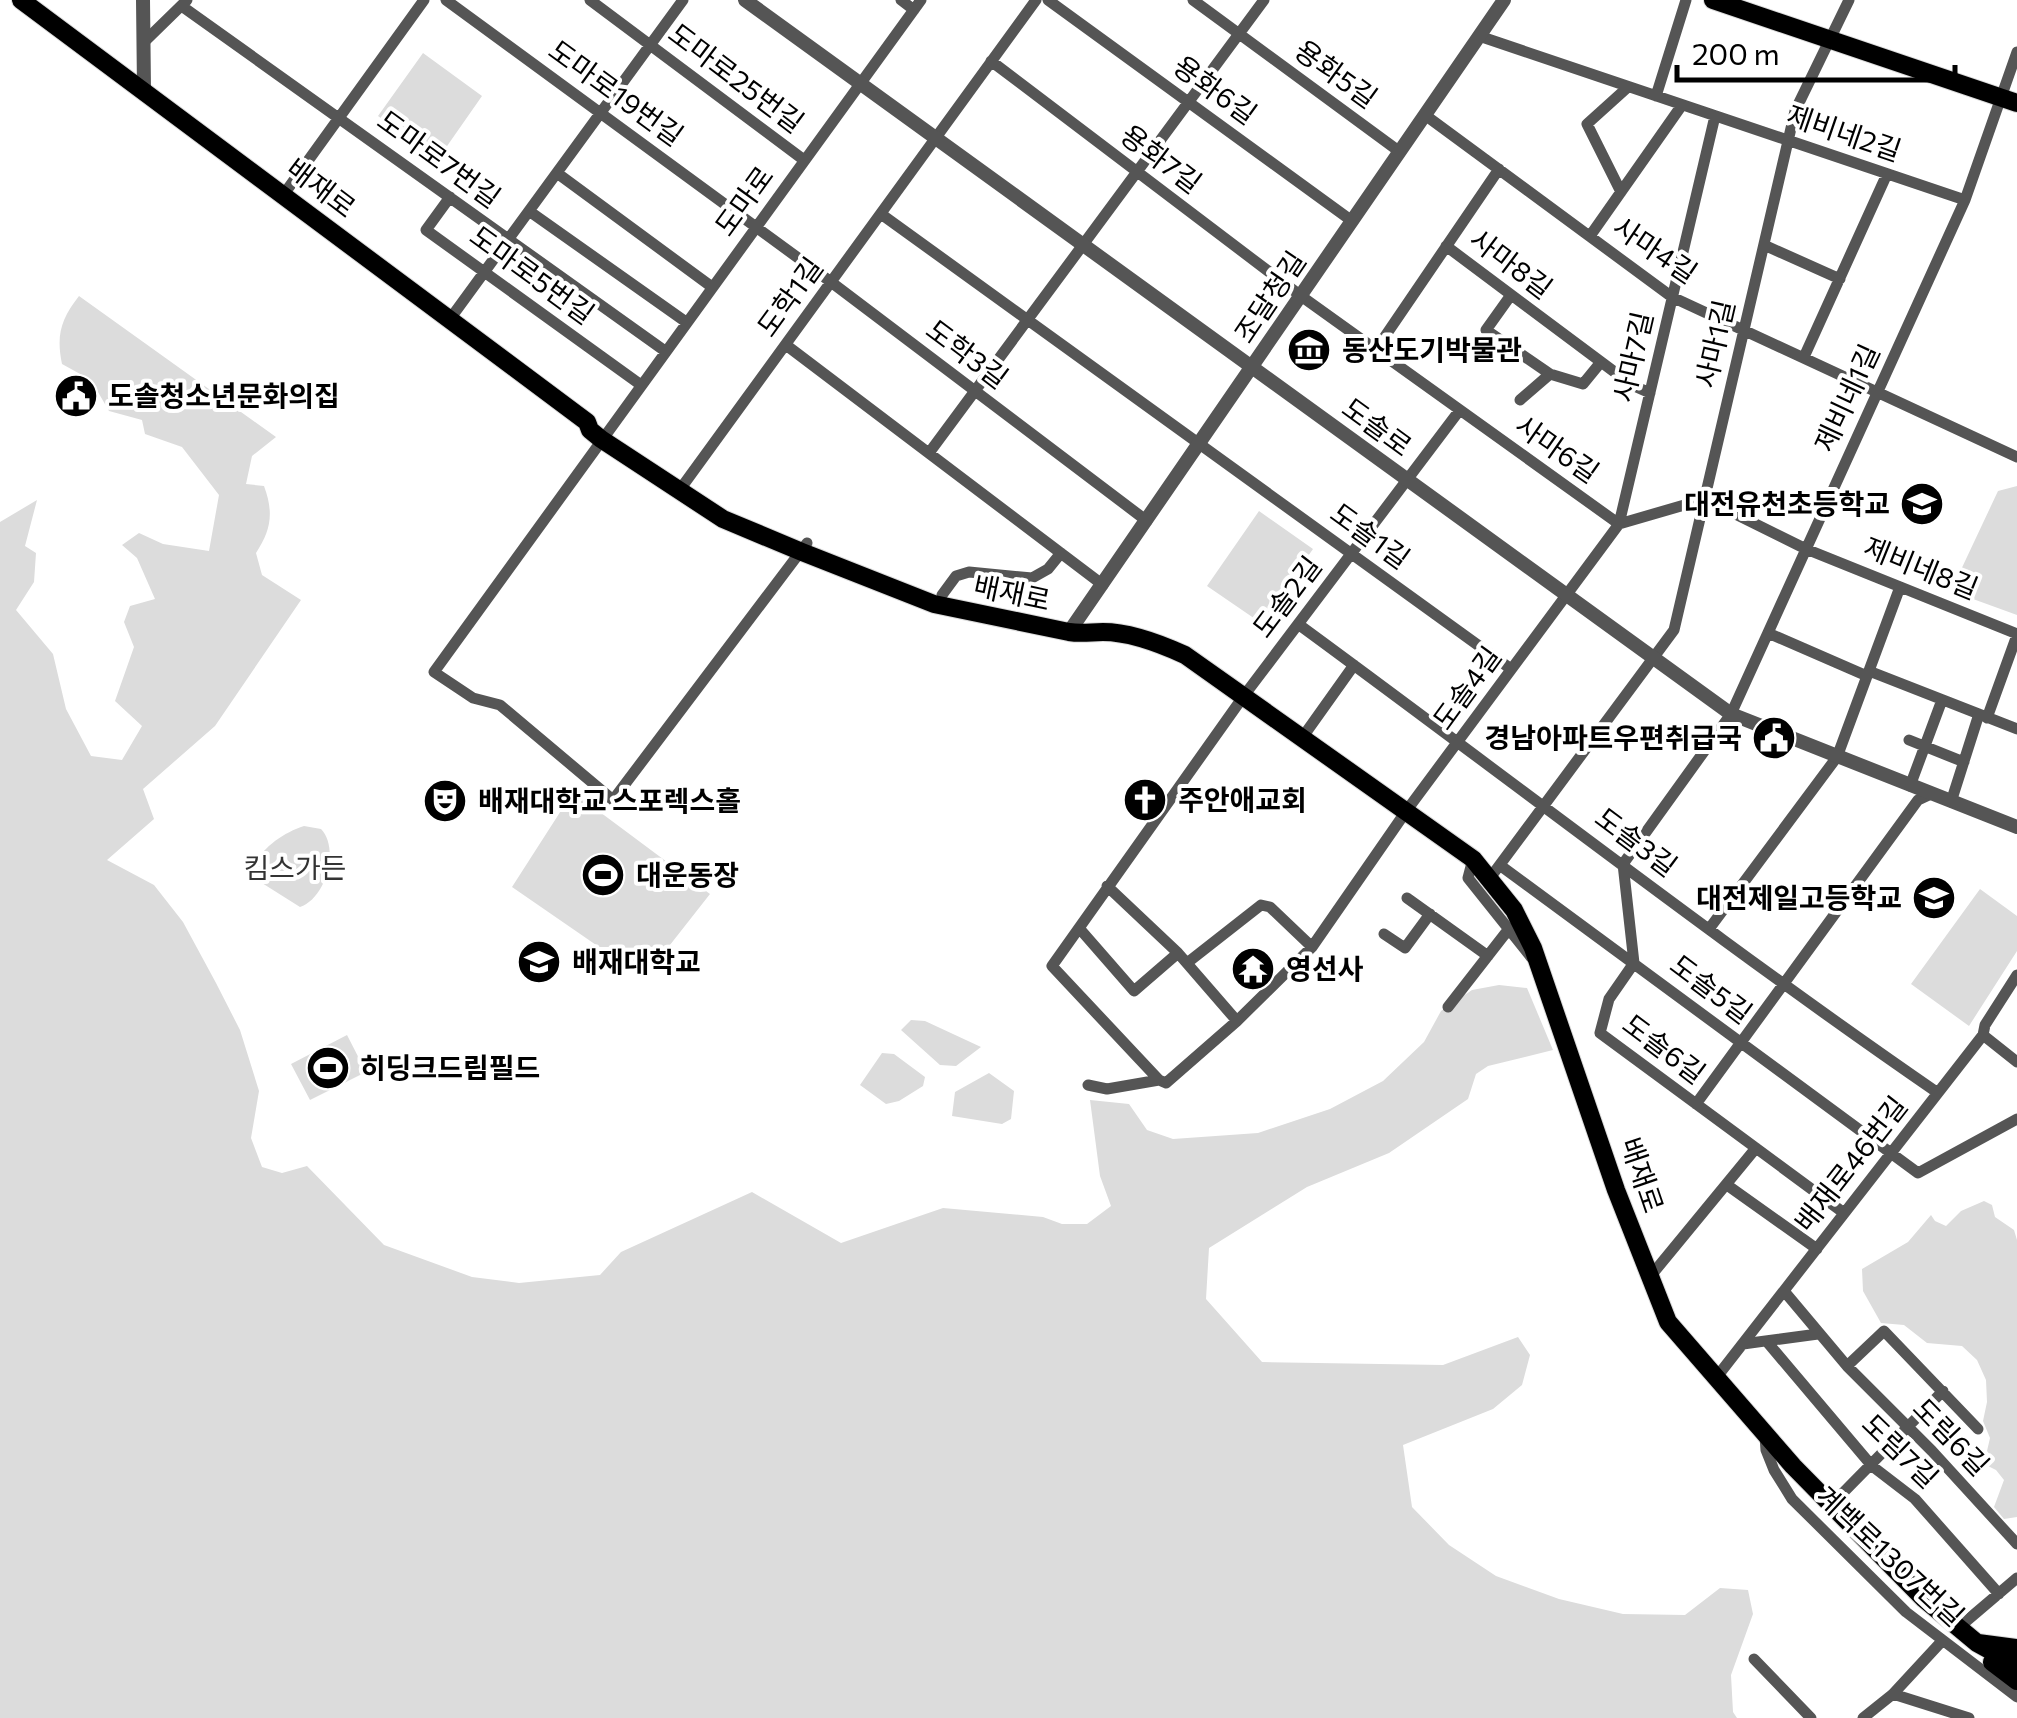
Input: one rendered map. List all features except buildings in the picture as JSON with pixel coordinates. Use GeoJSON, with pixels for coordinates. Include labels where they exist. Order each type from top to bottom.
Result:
{"type":"FeatureCollection","features":[{"type":"Feature","properties":{"kind":"main road","name":"배재로"},"geometry":{"type":"LineString","coordinates":[[21,0],[604,435],[723,519],[942,595],[1074,627],[1091,635],[1101,632],[1162,644],[1185,654],[1472,859],[1496,872],[1542,970],[1649,1278],[1668,1322],[1792,1466],[1949,1630],[1977,1643],[2008,1666]]}},
{"type":"Feature","properties":{"kind":"main road"},"geometry":{"type":"LineString","coordinates":[[1713,0],[1742,4],[1828,41],[2010,102]]}},
{"type":"Feature","properties":{"kind":"main road","name":"배재로"},"geometry":{"type":"LineString","coordinates":[[604,435],[728,510],[804,548],[934,604],[1074,627]]}},
{"type":"Feature","properties":{"kind":"main road"},"geometry":{"type":"LineString","coordinates":[[1949,1630],[2008,1666],[2017,1681]]}},
{"type":"Feature","properties":{"kind":"main road"},"geometry":{"type":"LineString","coordinates":[[1977,1643],[2017,1648]]}},
{"type":"Feature","properties":{"kind":"street"},"geometry":{"type":"LineString","coordinates":[[143,0],[144,89]]}},
{"type":"Feature","properties":{"kind":"street"},"geometry":{"type":"LineString","coordinates":[[284,194],[424,0]]}},
{"type":"Feature","properties":{"kind":"street","name":"도마로19번길"},"geometry":{"type":"LineString","coordinates":[[446,0],[756,226]]}},
{"type":"Feature","properties":{"kind":"street","name":"도마로25번길"},"geometry":{"type":"LineString","coordinates":[[590,0],[804,160]]}},
{"type":"Feature","properties":{"kind":"street"},"geometry":{"type":"LineString","coordinates":[[450,319],[683,0]]}},
{"type":"Feature","properties":{"kind":"street","name":"도솔로"},"geometry":{"type":"LineString","coordinates":[[745,0],[1731,714],[2017,828]]}},
{"type":"Feature","properties":{"kind":"street"},"geometry":{"type":"LineString","coordinates":[[901,0],[917,5]]}},
{"type":"Feature","properties":{"kind":"street","name":"도학1길"},"geometry":{"type":"LineString","coordinates":[[684,484],[1036,0]]}},
{"type":"Feature","properties":{"kind":"street","name":"용화6길"},"geometry":{"type":"LineString","coordinates":[[1048,0],[1352,221]]}},
{"type":"Feature","properties":{"kind":"street","name":"용화5길"},"geometry":{"type":"LineString","coordinates":[[1193,0],[1400,152]]}},
{"type":"Feature","properties":{"kind":"street"},"geometry":{"type":"LineString","coordinates":[[929,453],[1264,0]]}},
{"type":"Feature","properties":{"kind":"street","name":"조달청길"},"geometry":{"type":"LineString","coordinates":[[1074,627],[1504,0]]}},
{"type":"Feature","properties":{"kind":"street"},"geometry":{"type":"LineString","coordinates":[[1656,96],[1686,0]]}},
{"type":"Feature","properties":{"kind":"street","name":"사마1길"},"geometry":{"type":"LineString","coordinates":[[1654,658],[1674,630],[1796,111],[1849,0]]}},
{"type":"Feature","properties":{"kind":"street"},"geometry":{"type":"LineString","coordinates":[[143,43],[185,3]]}},
{"type":"Feature","properties":{"kind":"street","name":"도마로7번길"},"geometry":{"type":"LineString","coordinates":[[185,3],[665,352]]}},
{"type":"Feature","properties":{"kind":"street","name":"도마로"},"geometry":{"type":"LineString","coordinates":[[604,435],[917,5]]}},
{"type":"Feature","properties":{"kind":"street","name":"제비네2길"},"geometry":{"type":"LineString","coordinates":[[1479,36],[1965,200]]}},
{"type":"Feature","properties":{"kind":"street","name":"제비네1길"},"geometry":{"type":"LineString","coordinates":[[1731,714],[2010,102],[2017,52]]}},
{"type":"Feature","properties":{"kind":"street","name":"용화7길"},"geometry":{"type":"LineString","coordinates":[[992,61],[1301,296]]}},
{"type":"Feature","properties":{"kind":"street"},"geometry":{"type":"LineString","coordinates":[[1621,192],[1587,124],[1628,87]]}},
{"type":"Feature","properties":{"kind":"street"},"geometry":{"type":"LineString","coordinates":[[1590,236],[1682,105]]}},
{"type":"Feature","properties":{"kind":"street","name":"사마4길"},"geometry":{"type":"LineString","coordinates":[[1425,115],[1672,296],[2017,456]]}},
{"type":"Feature","properties":{"kind":"street","name":"사마7길"},"geometry":{"type":"LineString","coordinates":[[1567,595],[1619,524],[1715,116]]}},
{"type":"Feature","properties":{"kind":"street"},"geometry":{"type":"LineString","coordinates":[[1446,246],[1499,169]]}},
{"type":"Feature","properties":{"kind":"street"},"geometry":{"type":"LineString","coordinates":[[556,173],[712,287]]}},
{"type":"Feature","properties":{"kind":"street"},"geometry":{"type":"LineString","coordinates":[[1804,357],[1887,174]]}},
{"type":"Feature","properties":{"kind":"street","name":"도마로5번길"},"geometry":{"type":"LineString","coordinates":[[450,197],[426,230],[641,385]]}},
{"type":"Feature","properties":{"kind":"street"},"geometry":{"type":"LineString","coordinates":[[529,211],[686,322]]}},
{"type":"Feature","properties":{"kind":"street","name":"도솔1길"},"geometry":{"type":"LineString","coordinates":[[881,214],[1511,670]]}},
{"type":"Feature","properties":{"kind":"street","name":"도학3길"},"geometry":{"type":"LineString","coordinates":[[756,226],[1147,521]]}},
{"type":"Feature","properties":{"kind":"street"},"geometry":{"type":"LineString","coordinates":[[1764,245],[1840,279]]}},
{"type":"Feature","properties":{"kind":"street","name":"사마8길"},"geometry":{"type":"LineString","coordinates":[[1375,350],[1446,246],[1632,385],[1650,393]]}},
{"type":"Feature","properties":{"kind":"street"},"geometry":{"type":"LineString","coordinates":[[1511,294],[1486,330],[1550,374],[1583,384],[1601,362]]}},
{"type":"Feature","properties":{"kind":"street","name":"사마6길"},"geometry":{"type":"LineString","coordinates":[[1301,296],[1619,524]]}},
{"type":"Feature","properties":{"kind":"street"},"geometry":{"type":"LineString","coordinates":[[786,345],[1103,586]]}},
{"type":"Feature","properties":{"kind":"street"},"geometry":{"type":"LineString","coordinates":[[1520,400],[1550,374]]}},
{"type":"Feature","properties":{"kind":"street","name":"도솔2길"},"geometry":{"type":"LineString","coordinates":[[1243,696],[1459,410]]}},
{"type":"Feature","properties":{"kind":"street"},"geometry":{"type":"LineString","coordinates":[[604,435],[434,672],[473,698],[500,704],[613,800],[804,548]]}},
{"type":"Feature","properties":{"kind":"street"},"geometry":{"type":"LineString","coordinates":[[1619,524],[1705,498],[1806,549]]}},
{"type":"Feature","properties":{"kind":"street","name":"제비네8길"},"geometry":{"type":"LineString","coordinates":[[1806,549],[2017,634]]}},
{"type":"Feature","properties":{"kind":"street"},"geometry":{"type":"LineString","coordinates":[[942,595],[956,576],[968,572],[1032,578],[1048,570],[1061,553]]}},
{"type":"Feature","properties":{"kind":"street"},"geometry":{"type":"LineString","coordinates":[[1709,929],[1837,757],[1900,587]]}},
{"type":"Feature","properties":{"kind":"street","name":"도솔4길"},"geometry":{"type":"LineString","coordinates":[[1158,1080],[1166,1083],[1237,1021],[1312,947],[1407,810],[1567,595]]}},
{"type":"Feature","properties":{"kind":"street","name":"도솔3길"},"geometry":{"type":"LineString","coordinates":[[1298,624],[1782,986],[1938,1093]]}},
{"type":"Feature","properties":{"kind":"street"},"geometry":{"type":"LineString","coordinates":[[1768,633],[2017,729]]}},
{"type":"Feature","properties":{"kind":"street"},"geometry":{"type":"LineString","coordinates":[[1952,802],[1964,762],[2017,634]]}},
{"type":"Feature","properties":{"kind":"street"},"geometry":{"type":"LineString","coordinates":[[1496,872],[1654,658]]}},
{"type":"Feature","properties":{"kind":"street"},"geometry":{"type":"LineString","coordinates":[[1302,738],[1354,665]]}},
{"type":"Feature","properties":{"kind":"street"},"geometry":{"type":"LineString","coordinates":[[1158,1080],[1052,966],[1243,696]]}},
{"type":"Feature","properties":{"kind":"street"},"geometry":{"type":"LineString","coordinates":[[1910,786],[1942,700]]}},
{"type":"Feature","properties":{"kind":"street"},"geometry":{"type":"LineString","coordinates":[[1634,964],[1623,864],[1731,714]]}},
{"type":"Feature","properties":{"kind":"street"},"geometry":{"type":"LineString","coordinates":[[1909,740],[1964,762]]}},
{"type":"Feature","properties":{"kind":"street"},"geometry":{"type":"LineString","coordinates":[[1696,1104],[1918,800],[1931,794]]}},
{"type":"Feature","properties":{"kind":"street"},"geometry":{"type":"LineString","coordinates":[[1472,859],[1468,878],[1542,970]]}},
{"type":"Feature","properties":{"kind":"street","name":"도솔5길"},"geometry":{"type":"LineString","coordinates":[[1496,872],[1634,964],[1918,1173],[2017,1119]]}},
{"type":"Feature","properties":{"kind":"street"},"geometry":{"type":"LineString","coordinates":[[1107,886],[1183,958],[1237,1021]]}},
{"type":"Feature","properties":{"kind":"street"},"geometry":{"type":"LineString","coordinates":[[1408,898],[1488,956]]}},
{"type":"Feature","properties":{"kind":"street"},"geometry":{"type":"LineString","coordinates":[[1078,928],[1134,990],[1261,905],[1270,907],[1312,947]]}},
{"type":"Feature","properties":{"kind":"street"},"geometry":{"type":"LineString","coordinates":[[1384,934],[1405,948],[1430,914]]}},
{"type":"Feature","properties":{"kind":"street"},"geometry":{"type":"LineString","coordinates":[[1448,1007],[1508,930]]}},
{"type":"Feature","properties":{"kind":"street","name":"도솔6길"},"geometry":{"type":"LineString","coordinates":[[1634,964],[1610,999],[1600,1034],[1844,1213]]}},
{"type":"Feature","properties":{"kind":"street","name":"배재로46번길"},"geometry":{"type":"LineString","coordinates":[[1716,1378],[1983,1036],[1985,1024],[2017,976]]}},
{"type":"Feature","properties":{"kind":"street"},"geometry":{"type":"LineString","coordinates":[[1983,1036],[2017,1062]]}},
{"type":"Feature","properties":{"kind":"street"},"geometry":{"type":"LineString","coordinates":[[1088,1086],[1107,1089],[1158,1080]]}},
{"type":"Feature","properties":{"kind":"street"},"geometry":{"type":"LineString","coordinates":[[1649,1278],[1756,1148]]}},
{"type":"Feature","properties":{"kind":"street"},"geometry":{"type":"LineString","coordinates":[[1727,1185],[1817,1249]]}},
{"type":"Feature","properties":{"kind":"street","name":"도림6길"},"geometry":{"type":"LineString","coordinates":[[1784,1291],[1847,1366],[1932,1450],[2017,1544]]}},
{"type":"Feature","properties":{"kind":"street","name":"도림6길"},"geometry":{"type":"LineString","coordinates":[[1847,1366],[1884,1331],[1978,1429]]}},
{"type":"Feature","properties":{"kind":"street"},"geometry":{"type":"LineString","coordinates":[[1743,1344],[1818,1334]]}},
{"type":"Feature","properties":{"kind":"street","name":"도림7길"},"geometry":{"type":"LineString","coordinates":[[1768,1342],[1872,1466],[1915,1499],[2000,1594]]}},
{"type":"Feature","properties":{"kind":"street"},"geometry":{"type":"LineString","coordinates":[[1830,1506],[1944,1391]]}},
{"type":"Feature","properties":{"kind":"street"},"geometry":{"type":"LineString","coordinates":[[1765,1433],[1766,1450],[1780,1484]]}},
{"type":"Feature","properties":{"kind":"street"},"geometry":{"type":"LineString","coordinates":[[1780,1484],[1782,1468],[1792,1466]]}},
{"type":"Feature","properties":{"kind":"street","name":"계백로1307번길"},"geometry":{"type":"LineString","coordinates":[[1780,1484],[1906,1612],[1949,1630],[2017,1697]]}},
{"type":"Feature","properties":{"kind":"street"},"geometry":{"type":"LineString","coordinates":[[1863,1718],[1893,1694],[1949,1630],[2017,1578]]}},
{"type":"Feature","properties":{"kind":"street"},"geometry":{"type":"LineString","coordinates":[[1754,1659],[1811,1718]]}},
{"type":"Feature","properties":{"kind":"street"},"geometry":{"type":"LineString","coordinates":[[1893,1694],[1968,1718]]}},
{"type":"Feature","properties":{"kind":"green space"},"geometry":{"type":"Polygon","coordinates":[[[423,53],[482,96],[438,159],[378,116],[423,53]]]}},
{"type":"Feature","properties":{"kind":"green space"},"geometry":{"type":"Polygon","coordinates":[[[79,296],[276,437],[252,456],[246,484],[264,486],[269,505],[268,529],[256,553],[262,575],[301,600],[215,726],[143,789],[154,819],[107,860],[154,885],[183,922],[240,1030],[259,1091],[251,1138],[262,1167],[282,1173],[307,1166],[384,1245],[472,1277],[519,1283],[600,1275],[621,1252],[752,1192],[841,1243],[943,1208],[1087,1224],[1111,1206],[1100,1176],[1090,1100],[1129,1104],[1147,1130],[1173,1139],[1258,1133],[1330,1109],[1383,1081],[1424,1042],[1441,1011],[1472,990],[1499,985],[1527,988],[1553,1050],[1488,1066],[1476,1074],[1468,1099],[1389,1153],[1307,1187],[1209,1248],[1206,1299],[1262,1362],[1443,1365],[1518,1337],[1530,1355],[1522,1385],[1493,1409],[1403,1445],[1412,1507],[1449,1545],[1496,1576],[1559,1599],[1623,1614],[1685,1615],[1720,1588],[1748,1590],[1753,1614],[1731,1675],[1733,1712],[1737,1718],[0,1718],[0,522],[37,500],[25,546],[36,553],[34,582],[16,610],[53,654],[66,709],[91,756],[122,760],[142,726],[115,701],[134,647],[124,622],[130,606],[155,599],[137,558],[122,545],[139,533],[163,544],[209,551],[219,495],[182,447],[145,434],[142,420],[109,411],[91,380],[62,364],[61,328],[79,296]]]}},
{"type":"Feature","properties":{"kind":"green space"},"geometry":{"type":"Polygon","coordinates":[[[2017,486],[2017,615],[1951,591],[1998,491],[2017,486]]]}},
{"type":"Feature","properties":{"kind":"green space"},"geometry":{"type":"Polygon","coordinates":[[[1259,511],[1313,549],[1261,623],[1207,586],[1259,511]]]}},
{"type":"Feature","properties":{"kind":"green space","name":"대운동장"},"geometry":{"type":"Polygon","coordinates":[[[573,792],[710,894],[644,978],[512,887],[573,792]]]}},
{"type":"Feature","properties":{"kind":"green space","name":"킴스가든"},"geometry":{"type":"Polygon","coordinates":[[[304,826],[321,829],[327,838],[330,860],[317,894],[300,907],[254,878],[251,871],[272,843],[304,826]]]}},
{"type":"Feature","properties":{"kind":"green space"},"geometry":{"type":"Polygon","coordinates":[[[1980,889],[2017,916],[2017,951],[1969,1026],[1911,984],[1980,889]]]}},
{"type":"Feature","properties":{"kind":"green space"},"geometry":{"type":"Polygon","coordinates":[[[911,1020],[925,1021],[981,1047],[956,1066],[940,1065],[901,1030],[911,1020]]]}},
{"type":"Feature","properties":{"kind":"green space","name":"히딩크드림필드"},"geometry":{"type":"Polygon","coordinates":[[[347,1035],[366,1072],[310,1100],[291,1064],[347,1035]]]}},
{"type":"Feature","properties":{"kind":"green space"},"geometry":{"type":"Polygon","coordinates":[[[882,1053],[894,1054],[925,1077],[923,1086],[886,1104],[860,1085],[882,1053]]]}},
{"type":"Feature","properties":{"kind":"green space"},"geometry":{"type":"Polygon","coordinates":[[[989,1073],[1014,1091],[1011,1119],[1002,1124],[952,1116],[955,1092],[989,1073]]]}},
{"type":"Feature","properties":{"kind":"green space"},"geometry":{"type":"Polygon","coordinates":[[[1984,1201],[1992,1205],[1995,1217],[2014,1230],[2017,1240],[2017,1517],[2004,1519],[1994,1507],[2004,1480],[1984,1464],[1990,1438],[1983,1421],[1986,1380],[1977,1360],[1962,1346],[1927,1343],[1904,1325],[1881,1323],[1863,1291],[1862,1269],[1908,1242],[1931,1215],[1946,1226],[1961,1211],[1984,1201]]]}},
{"type":"Feature","properties":{"kind":"place","name":"동산도기박물관"},"geometry":{"type":"Point","coordinates":[1309,350]}},
{"type":"Feature","properties":{"kind":"place","name":"도솔청소년문화의집"},"geometry":{"type":"Point","coordinates":[76,396]}},
{"type":"Feature","properties":{"kind":"place","name":"대전유천초등학교"},"geometry":{"type":"Point","coordinates":[1922,504]}},
{"type":"Feature","properties":{"kind":"place","name":"경남아파트우편취급국"},"geometry":{"type":"Point","coordinates":[1774,738]}},
{"type":"Feature","properties":{"kind":"place","name":"주안애교회"},"geometry":{"type":"Point","coordinates":[1145,800]}},
{"type":"Feature","properties":{"kind":"place","name":"배재대학교 스포렉스홀"},"geometry":{"type":"Point","coordinates":[445,801]}},
{"type":"Feature","properties":{"kind":"place","name":"대운동장"},"geometry":{"type":"Point","coordinates":[603,875]}},
{"type":"Feature","properties":{"kind":"place","name":"대전제일고등학교"},"geometry":{"type":"Point","coordinates":[1934,898]}},
{"type":"Feature","properties":{"kind":"place","name":"배재대학교"},"geometry":{"type":"Point","coordinates":[539,962]}},
{"type":"Feature","properties":{"kind":"place","name":"영선사"},"geometry":{"type":"Point","coordinates":[1253,969]}},
{"type":"Feature","properties":{"kind":"place","name":"히딩크드림필드"},"geometry":{"type":"Point","coordinates":[328,1068]}}]}
